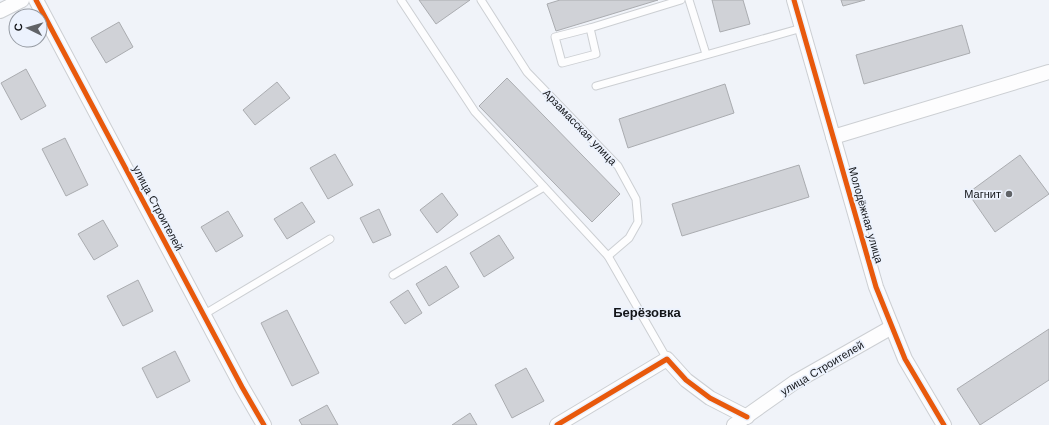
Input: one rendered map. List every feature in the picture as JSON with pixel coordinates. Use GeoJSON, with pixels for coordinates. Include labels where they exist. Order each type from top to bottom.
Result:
{"type":"FeatureCollection","features":[{"type":"Feature","properties":{"kind":"street"},"geometry":{"type":"LineString","coordinates":[[0,11],[22,0]]}},
{"type":"Feature","properties":{"kind":"street","name":"улица Строителей"},"geometry":{"type":"LineString","coordinates":[[36,0],[203,315],[264,425]]}},
{"type":"Feature","properties":{"kind":"street","name":"Молодёжная улица"},"geometry":{"type":"LineString","coordinates":[[794,0],[876,287],[905,359],[944,425]]}},
{"type":"Feature","properties":{"kind":"street"},"geometry":{"type":"LineString","coordinates":[[833,137],[1049,72]]}},
{"type":"Feature","properties":{"kind":"street","name":"улица Строителей"},"geometry":{"type":"LineString","coordinates":[[734,425],[795,382],[892,327]]}},
{"type":"Feature","properties":{"kind":"street"},"geometry":{"type":"LineString","coordinates":[[557,425],[667,359],[686,380],[710,398],[747,417]]}},
{"type":"Feature","properties":{"kind":"lane"},"geometry":{"type":"LineString","coordinates":[[402,0],[475,112],[608,256],[667,359]]}},
{"type":"Feature","properties":{"kind":"lane","name":"Арзамасская улица"},"geometry":{"type":"LineString","coordinates":[[481,0],[527,72],[618,166],[636,199],[638,222],[629,238],[608,256]]}},
{"type":"Feature","properties":{"kind":"lane"},"geometry":{"type":"LineString","coordinates":[[590,28],[596,54],[562,63],[555,37],[590,28],[681,0]]}},
{"type":"Feature","properties":{"kind":"lane"},"geometry":{"type":"LineString","coordinates":[[689,0],[706,54]]}},
{"type":"Feature","properties":{"kind":"lane"},"geometry":{"type":"LineString","coordinates":[[596,86],[802,28]]}},
{"type":"Feature","properties":{"kind":"lane"},"geometry":{"type":"LineString","coordinates":[[392,275],[544,186]]}},
{"type":"Feature","properties":{"kind":"lane"},"geometry":{"type":"LineString","coordinates":[[203,315],[330,239]]}},
{"type":"Feature","properties":{"kind":"building"},"geometry":{"type":"Polygon","coordinates":[[[419,0],[470,0],[436,24],[419,0]]]}},
{"type":"Feature","properties":{"kind":"building"},"geometry":{"type":"Polygon","coordinates":[[[560,0],[658,0],[556,31],[547,4],[560,0]]]}},
{"type":"Feature","properties":{"kind":"building"},"geometry":{"type":"Polygon","coordinates":[[[712,0],[743,0],[750,24],[720,32],[712,0]]]}},
{"type":"Feature","properties":{"kind":"building"},"geometry":{"type":"Polygon","coordinates":[[[841,0],[865,0],[843,6],[841,0]]]}},
{"type":"Feature","properties":{"kind":"building"},"geometry":{"type":"Polygon","coordinates":[[[119,22],[133,47],[106,63],[91,38],[119,22]]]}},
{"type":"Feature","properties":{"kind":"building"},"geometry":{"type":"Polygon","coordinates":[[[962,25],[970,53],[864,84],[856,55],[962,25]]]}},
{"type":"Feature","properties":{"kind":"building"},"geometry":{"type":"Polygon","coordinates":[[[26,69],[46,106],[21,120],[1,83],[26,69]]]}},
{"type":"Feature","properties":{"kind":"building"},"geometry":{"type":"Polygon","coordinates":[[[507,78],[620,194],[592,222],[479,106],[507,78]]]}},
{"type":"Feature","properties":{"kind":"building"},"geometry":{"type":"Polygon","coordinates":[[[277,82],[290,98],[255,125],[243,110],[277,82]]]}},
{"type":"Feature","properties":{"kind":"building"},"geometry":{"type":"Polygon","coordinates":[[[725,84],[734,113],[628,148],[619,119],[725,84]]]}},
{"type":"Feature","properties":{"kind":"building"},"geometry":{"type":"Polygon","coordinates":[[[65,138],[88,185],[66,196],[42,149],[65,138]]]}},
{"type":"Feature","properties":{"kind":"building"},"geometry":{"type":"Polygon","coordinates":[[[335,154],[353,185],[328,199],[310,168],[335,154]]]}},
{"type":"Feature","properties":{"kind":"building","name":"Магнит"},"geometry":{"type":"Polygon","coordinates":[[[1020,155],[1049,194],[995,232],[968,193],[1020,155]]]}},
{"type":"Feature","properties":{"kind":"building"},"geometry":{"type":"Polygon","coordinates":[[[799,165],[809,197],[682,236],[672,204],[799,165]]]}},
{"type":"Feature","properties":{"kind":"building"},"geometry":{"type":"Polygon","coordinates":[[[442,193],[458,215],[437,233],[420,210],[442,193]]]}},
{"type":"Feature","properties":{"kind":"building"},"geometry":{"type":"Polygon","coordinates":[[[302,202],[315,222],[287,239],[274,219],[302,202]]]}},
{"type":"Feature","properties":{"kind":"building"},"geometry":{"type":"Polygon","coordinates":[[[379,209],[391,235],[373,243],[360,218],[379,209]]]}},
{"type":"Feature","properties":{"kind":"building"},"geometry":{"type":"Polygon","coordinates":[[[228,211],[243,236],[216,252],[201,227],[228,211]]]}},
{"type":"Feature","properties":{"kind":"building"},"geometry":{"type":"Polygon","coordinates":[[[103,220],[118,246],[94,260],[78,234],[103,220]]]}},
{"type":"Feature","properties":{"kind":"building"},"geometry":{"type":"Polygon","coordinates":[[[499,235],[514,258],[484,277],[470,253],[499,235]]]}},
{"type":"Feature","properties":{"kind":"building"},"geometry":{"type":"Polygon","coordinates":[[[446,266],[459,287],[429,306],[416,284],[446,266]]]}},
{"type":"Feature","properties":{"kind":"building"},"geometry":{"type":"Polygon","coordinates":[[[138,280],[153,311],[123,326],[107,296],[138,280]]]}},
{"type":"Feature","properties":{"kind":"building"},"geometry":{"type":"Polygon","coordinates":[[[408,290],[422,313],[405,324],[390,302],[408,290]]]}},
{"type":"Feature","properties":{"kind":"building"},"geometry":{"type":"Polygon","coordinates":[[[287,310],[319,373],[292,386],[261,323],[287,310]]]}},
{"type":"Feature","properties":{"kind":"building"},"geometry":{"type":"Polygon","coordinates":[[[1049,329],[1049,380],[980,425],[957,389],[1049,329]]]}},
{"type":"Feature","properties":{"kind":"building"},"geometry":{"type":"Polygon","coordinates":[[[175,351],[190,381],[157,398],[142,368],[175,351]]]}},
{"type":"Feature","properties":{"kind":"building"},"geometry":{"type":"Polygon","coordinates":[[[526,368],[544,401],[512,418],[495,385],[526,368]]]}},
{"type":"Feature","properties":{"kind":"building"},"geometry":{"type":"Polygon","coordinates":[[[327,405],[338,425],[302,425],[299,420],[327,405]]]}},
{"type":"Feature","properties":{"kind":"building"},"geometry":{"type":"Polygon","coordinates":[[[470,413],[477,425],[452,425],[470,413]]]}},
{"type":"Feature","properties":{"kind":"cycle path"},"geometry":{"type":"LineString","coordinates":[[36,0],[242,387],[264,425]]}},
{"type":"Feature","properties":{"kind":"cycle path"},"geometry":{"type":"LineString","coordinates":[[794,0],[876,287],[905,359],[944,425]]}},
{"type":"Feature","properties":{"kind":"cycle path"},"geometry":{"type":"LineString","coordinates":[[557,425],[667,359],[686,380],[710,398],[747,417]]}},
{"type":"Feature","properties":{"kind":"place","name":"Магнит"},"geometry":{"type":"Point","coordinates":[1009,194]}},
{"type":"Feature","properties":{"kind":"district","name":"Берёзовка"},"geometry":{"type":"Point","coordinates":[647,312]}}]}
